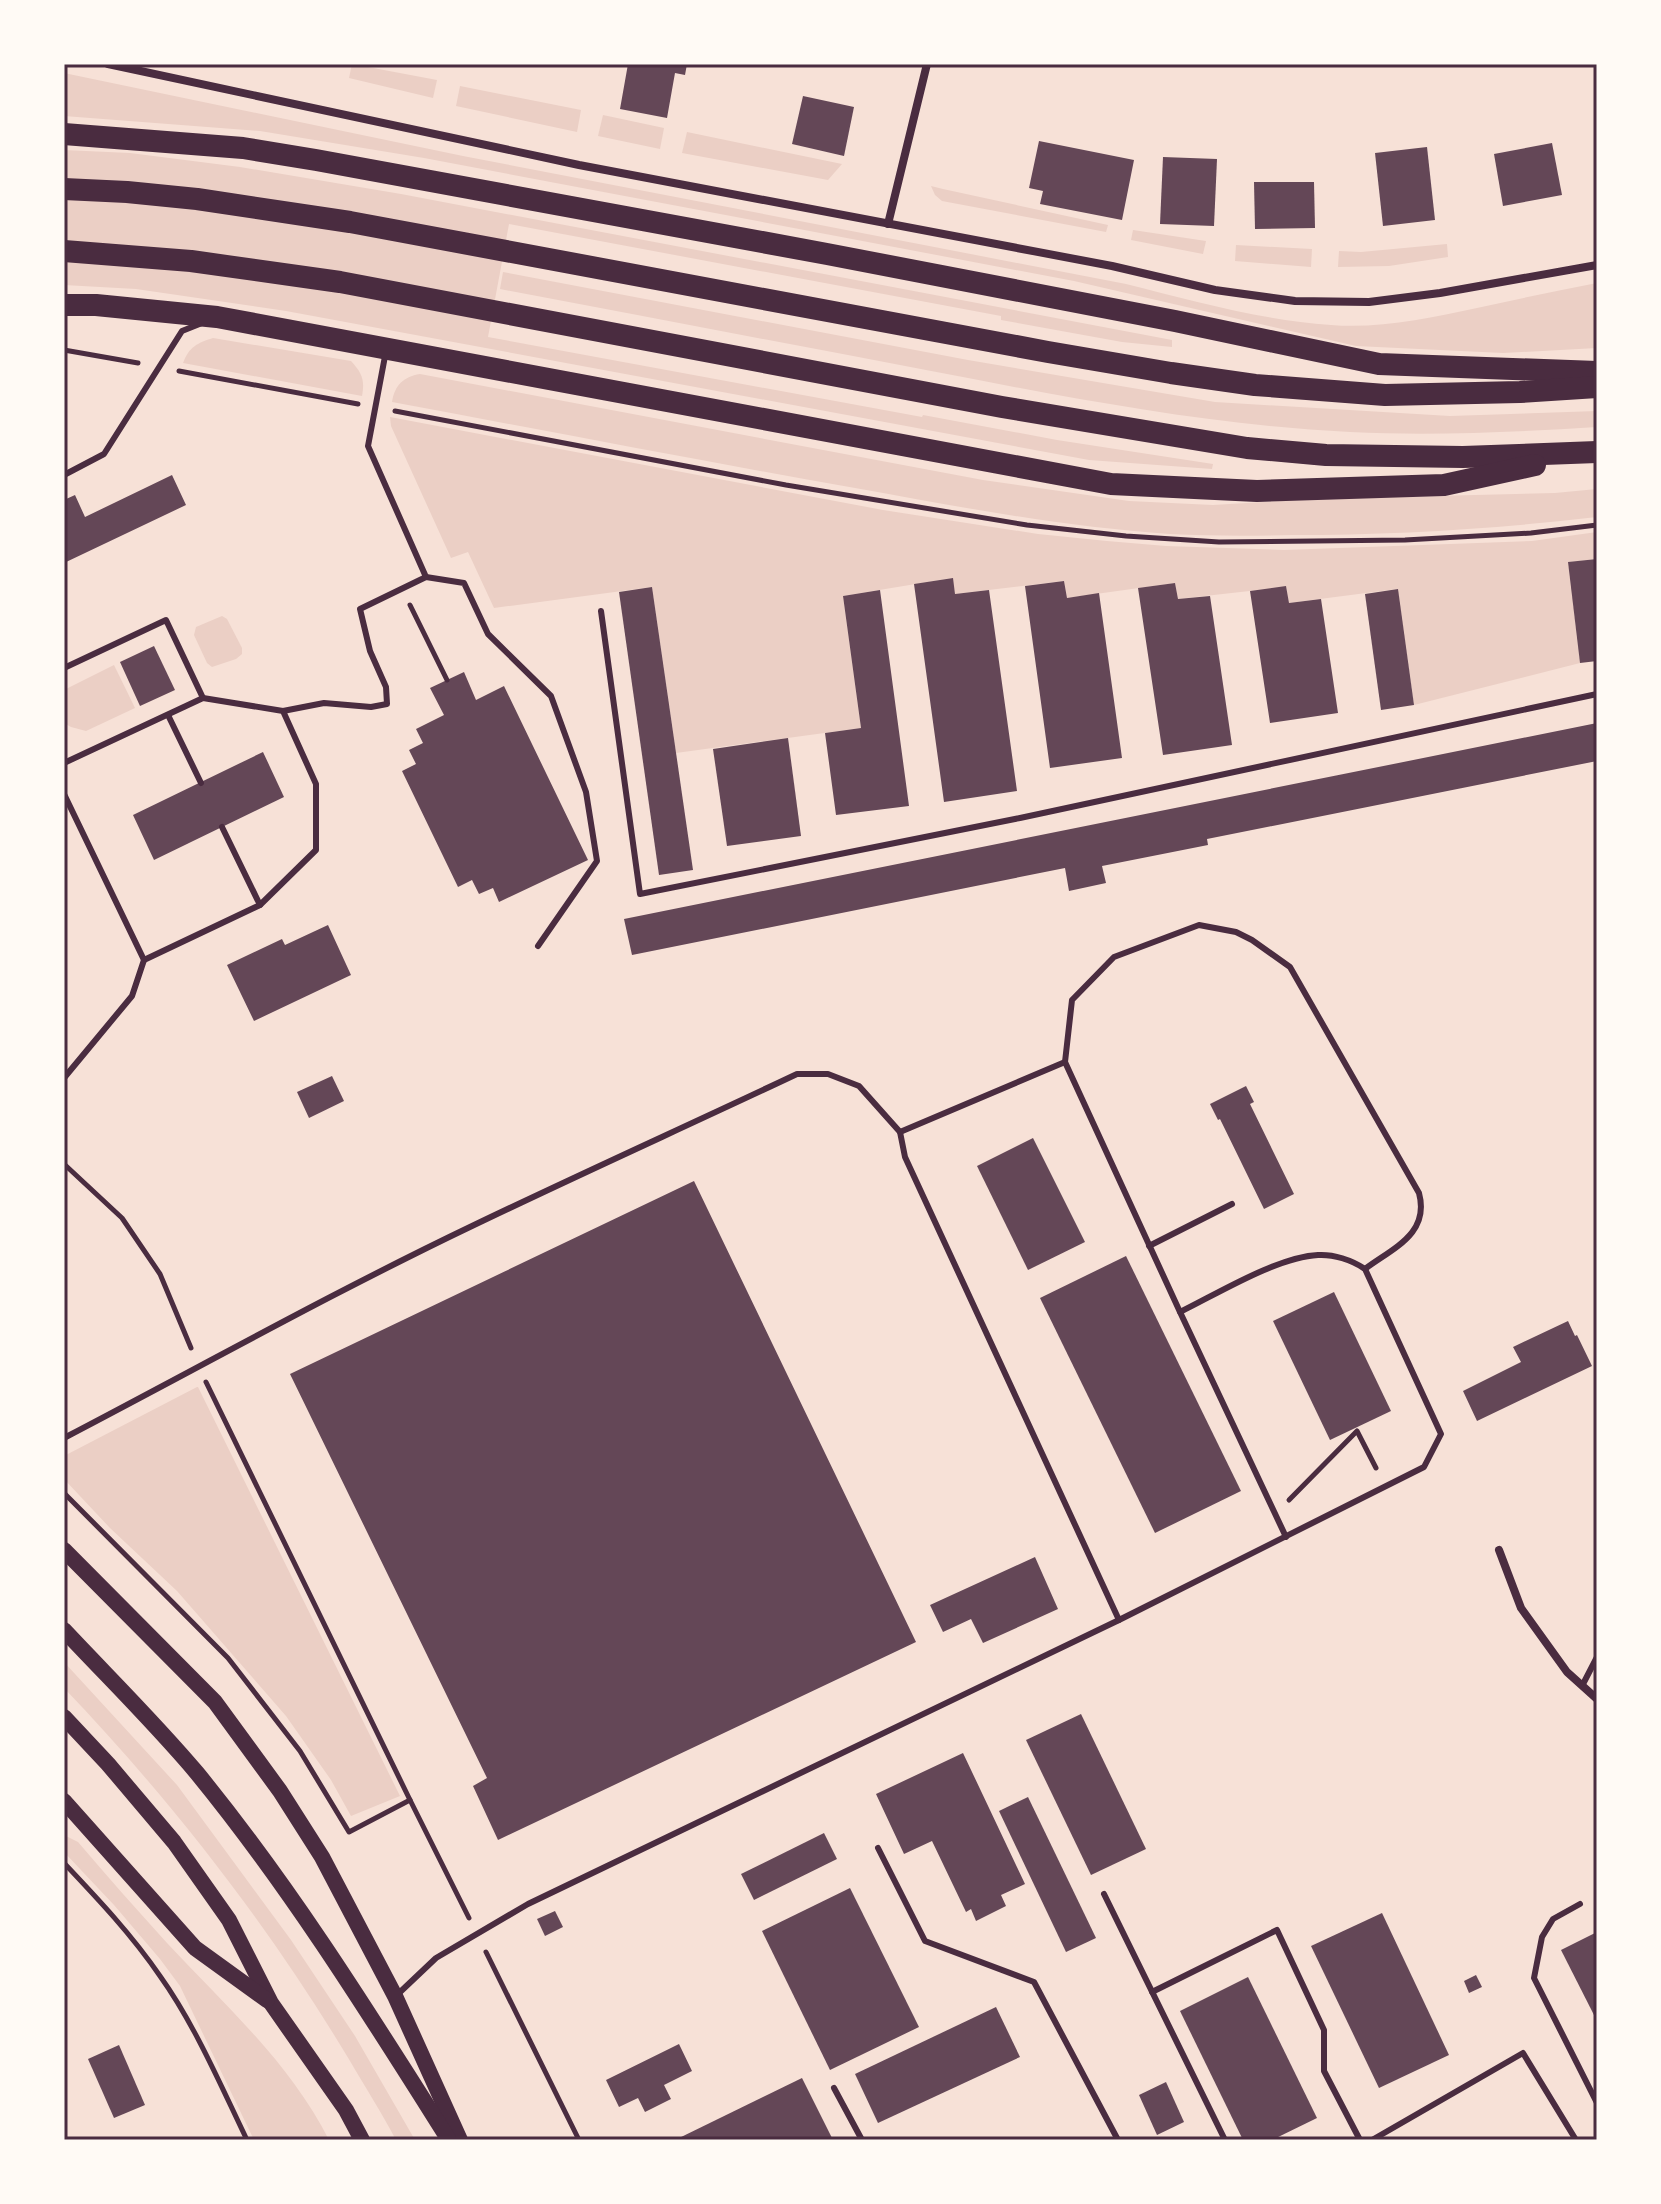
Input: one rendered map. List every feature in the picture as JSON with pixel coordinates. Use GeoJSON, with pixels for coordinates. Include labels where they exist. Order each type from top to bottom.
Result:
{"type":"FeatureCollection","features":[{"type":"Feature","properties":{"kind":"highway"},"geometry":{"type":"LineString","coordinates":[[64,134],[243,148],[316,160],[842,257],[1379,364],[1597,372]]}},
{"type":"Feature","properties":{"kind":"highway"},"geometry":{"type":"LineString","coordinates":[[64,189],[197,199],[350,222],[1048,352],[1255,385],[1385,395],[1597,387]]}},
{"type":"Feature","properties":{"kind":"highway"},"geometry":{"type":"LineString","coordinates":[[64,251],[191,261],[340,282],[1002,407],[1247,448],[1326,455],[1463,457],[1594,453]]}},
{"type":"Feature","properties":{"kind":"highway"},"geometry":{"type":"LineString","coordinates":[[64,305],[96,305],[217,317],[1111,484],[1257,491],[1444,485],[1594,453]]}},
{"type":"Feature","properties":{"kind":"main road"},"geometry":{"type":"LineString","coordinates":[[64,1550],[215,1702],[280,1791],[322,1857],[395,1996],[460,2140]]}},
{"type":"Feature","properties":{"kind":"main road"},"geometry":{"type":"LineString","coordinates":[[64,1630],[196,1772],[276,1877],[369,2014],[449,2140]]}},
{"type":"Feature","properties":{"kind":"main road"},"geometry":{"type":"LineString","coordinates":[[64,1717],[174,1842],[229,1920],[271,2003],[346,2110],[362,2140]]}},
{"type":"Feature","properties":{"kind":"main road"},"geometry":{"type":"LineString","coordinates":[[65,1805],[195,1948],[271,2003]]}},
{"type":"Feature","properties":{"kind":"street"},"geometry":{"type":"LineString","coordinates":[[108,64],[579,165],[1112,266],[1215,290],[1295,301],[1384,300],[1597,265]]}},
{"type":"Feature","properties":{"kind":"street"},"geometry":{"type":"LineString","coordinates":[[888,224],[927,64]]}},
{"type":"Feature","properties":{"kind":"street"},"geometry":{"type":"LineString","coordinates":[[1499,1550],[1521,1608],[1567,1672],[1597,1699]]}},
{"type":"Feature","properties":{"kind":"lane"},"geometry":{"type":"LineString","coordinates":[[64,475],[104,454],[182,331],[217,317]]}},
{"type":"Feature","properties":{"kind":"lane"},"geometry":{"type":"LineString","coordinates":[[387,348],[368,446],[426,577]]}},
{"type":"Feature","properties":{"kind":"lane"},"geometry":{"type":"LineString","coordinates":[[64,763],[203,698],[283,711],[324,703],[371,707],[387,704],[386,687],[370,651],[360,609],[426,577],[464,583],[488,634],[551,696],[586,792],[597,861],[538,946]]}},
{"type":"Feature","properties":{"kind":"lane"},"geometry":{"type":"LineString","coordinates":[[601,611],[640,894],[1020,818],[1597,694]]}},
{"type":"Feature","properties":{"kind":"lane"},"geometry":{"type":"LineString","coordinates":[[64,668],[166,620],[203,698]]}},
{"type":"Feature","properties":{"kind":"lane"},"geometry":{"type":"LineString","coordinates":[[144,960],[260,905],[316,850],[316,784],[283,711]]}},
{"type":"Feature","properties":{"kind":"lane"},"geometry":{"type":"LineString","coordinates":[[168,715],[201,783]]}},
{"type":"Feature","properties":{"kind":"lane"},"geometry":{"type":"LineString","coordinates":[[64,794],[144,960],[132,996],[64,1078]]}},
{"type":"Feature","properties":{"kind":"lane"},"geometry":{"type":"LineString","coordinates":[[222,827],[260,905]]}},
{"type":"Feature","properties":{"kind":"lane"},"geometry":{"type":"LineString","coordinates":[[1286,1537],[1065,1062],[1072,1000],[1114,957],[1199,925],[1236,932],[1290,967],[1419,1193],[1423,1207],[1415,1232],[1365,1269]]}},
{"type":"Feature","properties":{"kind":"lane"},"geometry":{"type":"LineString","coordinates":[[900,1132],[1065,1062]]}},
{"type":"Feature","properties":{"kind":"lane"},"geometry":{"type":"LineString","coordinates":[[64,1438],[199,1368],[268,1328],[471,1226],[797,1074],[828,1074],[859,1086],[900,1132],[905,1157],[1119,1620]]}},
{"type":"Feature","properties":{"kind":"lane"},"geometry":{"type":"LineString","coordinates":[[1149,1246],[1232,1204]]}},
{"type":"Feature","properties":{"kind":"lane"},"geometry":{"type":"LineString","coordinates":[[395,1996],[436,1958],[528,1904],[1119,1620],[1424,1467],[1441,1434],[1365,1269],[1353,1261],[1319,1254],[1284,1261],[1180,1312]]}},
{"type":"Feature","properties":{"kind":"lane"},"geometry":{"type":"LineString","coordinates":[[1582,1686],[1597,1657]]}},
{"type":"Feature","properties":{"kind":"lane"},"geometry":{"type":"LineString","coordinates":[[878,1848],[925,1941],[1034,1982],[1118,2140]]}},
{"type":"Feature","properties":{"kind":"lane"},"geometry":{"type":"LineString","coordinates":[[1104,1894],[1225,2140]]}},
{"type":"Feature","properties":{"kind":"lane"},"geometry":{"type":"LineString","coordinates":[[1580,1904],[1553,1919],[1542,1937],[1534,1978],[1597,2103]]}},
{"type":"Feature","properties":{"kind":"lane"},"geometry":{"type":"LineString","coordinates":[[1152,1992],[1277,1930],[1324,2030],[1324,2071],[1360,2140]]}},
{"type":"Feature","properties":{"kind":"lane"},"geometry":{"type":"LineString","coordinates":[[1372,2140],[1523,2053],[1576,2140]]}},
{"type":"Feature","properties":{"kind":"lane"},"geometry":{"type":"LineString","coordinates":[[834,2088],[862,2140]]}},
{"type":"Feature","properties":{"kind":"path"},"geometry":{"type":"LineString","coordinates":[[64,350],[786,485],[1027,525],[1219,542],[1405,540],[1531,533],[1597,525]]}},
{"type":"Feature","properties":{"kind":"path"},"geometry":{"type":"LineString","coordinates":[[418,620],[447,680]]}},
{"type":"Feature","properties":{"kind":"path"},"geometry":{"type":"LineString","coordinates":[[64,1164],[122,1218],[160,1274],[199,1368],[579,2140]]}},
{"type":"Feature","properties":{"kind":"path"},"geometry":{"type":"LineString","coordinates":[[1275,1514],[1357,1431],[1385,1487]]}},
{"type":"Feature","properties":{"kind":"path"},"geometry":{"type":"LineString","coordinates":[[64,1493],[228,1658],[300,1751],[349,1832],[410,1800]]}},
{"type":"Feature","properties":{"kind":"path"},"geometry":{"type":"LineString","coordinates":[[64,1863],[126,1930],[162,1978],[209,2062],[247,2140]]}},
{"type":"Feature","properties":{"kind":"shaded area"},"geometry":{"type":"Polygon","coordinates":[[[352,64],[437,80],[433,98],[349,78],[352,64]]]}},
{"type":"Feature","properties":{"kind":"shaded area"},"geometry":{"type":"Polygon","coordinates":[[[64,73],[463,156],[1126,284],[1279,319],[1349,326],[1404,322],[1597,283],[1597,348],[1503,353],[1356,346],[1074,281],[424,158],[260,131],[64,116],[64,73]]]}},
{"type":"Feature","properties":{"kind":"shaded area"},"geometry":{"type":"Polygon","coordinates":[[[460,86],[581,110],[577,132],[456,106],[460,86]]]}},
{"type":"Feature","properties":{"kind":"shaded area"},"geometry":{"type":"Polygon","coordinates":[[[603,115],[664,128],[660,149],[598,136],[603,115]]]}},
{"type":"Feature","properties":{"kind":"shaded area"},"geometry":{"type":"Polygon","coordinates":[[[687,132],[842,164],[828,180],[682,153],[687,132]]]}},
{"type":"Feature","properties":{"kind":"shaded area"},"geometry":{"type":"Polygon","coordinates":[[[64,150],[130,153],[240,167],[401,194],[1172,340],[1172,347],[1122,342],[1001,320],[1001,316],[509,224],[488,337],[922,417],[1213,464],[1212,469],[1089,460],[286,311],[136,289],[64,285],[64,150]]]}},
{"type":"Feature","properties":{"kind":"shaded area"},"geometry":{"type":"Polygon","coordinates":[[[931,186],[1108,225],[1106,232],[942,201],[931,186]]]}},
{"type":"Feature","properties":{"kind":"shaded area"},"geometry":{"type":"Polygon","coordinates":[[[1133,230],[1206,241],[1203,254],[1131,240],[1133,230]]]}},
{"type":"Feature","properties":{"kind":"shaded area"},"geometry":{"type":"Polygon","coordinates":[[[1447,244],[1448,257],[1389,266],[1338,267],[1339,251],[1361,252],[1447,244]]]}},
{"type":"Feature","properties":{"kind":"shaded area"},"geometry":{"type":"Polygon","coordinates":[[[1236,245],[1312,249],[1311,267],[1235,261],[1236,245]]]}},
{"type":"Feature","properties":{"kind":"shaded area"},"geometry":{"type":"Polygon","coordinates":[[[503,272],[968,360],[1215,402],[1450,416],[1597,411],[1597,427],[1474,433],[1381,433],[1296,428],[1190,416],[1031,390],[500,289],[503,272]]]}},
{"type":"Feature","properties":{"kind":"shaded area"},"geometry":{"type":"Polygon","coordinates":[[[213,338],[351,361],[362,377],[362,396],[183,363],[194,346],[213,338]]]}},
{"type":"Feature","properties":{"kind":"shaded area"},"geometry":{"type":"Polygon","coordinates":[[[420,374],[983,480],[1129,501],[1213,505],[1597,489],[1597,517],[1483,528],[1330,535],[1185,535],[1091,527],[1012,516],[682,457],[392,402],[401,383],[420,374]]]}},
{"type":"Feature","properties":{"kind":"shaded area"},"geometry":{"type":"Polygon","coordinates":[[[390,417],[883,510],[1038,534],[1166,546],[1284,550],[1532,541],[1597,532],[1597,559],[1569,562],[1580,663],[1414,705],[1397,589],[1289,603],[1286,587],[1178,599],[1175,583],[1067,598],[1064,581],[955,594],[952,578],[843,596],[861,728],[676,753],[652,587],[494,608],[468,552],[451,558],[391,426],[390,417]]]}},
{"type":"Feature","properties":{"kind":"shaded area"},"geometry":{"type":"Polygon","coordinates":[[[222,616],[227,619],[242,654],[212,667],[194,635],[196,627],[222,616]]]}},
{"type":"Feature","properties":{"kind":"shaded area"},"geometry":{"type":"Polygon","coordinates":[[[114,665],[135,708],[86,731],[64,723],[64,690],[114,665]]]}},
{"type":"Feature","properties":{"kind":"shaded area"},"geometry":{"type":"Polygon","coordinates":[[[198,1387],[400,1796],[351,1816],[331,1780],[286,1716],[177,1591],[110,1528],[64,1479],[64,1456],[198,1387]]]}},
{"type":"Feature","properties":{"kind":"shaded area"},"geometry":{"type":"Polygon","coordinates":[[[64,1662],[177,1785],[291,1940],[355,2036],[415,2140],[396,2140],[319,2011],[253,1914],[143,1775],[64,1688],[64,1662]]]}},
{"type":"Feature","properties":{"kind":"shaded area"},"geometry":{"type":"Polygon","coordinates":[[[64,1835],[78,1842],[276,2060],[329,2140],[254,2140],[180,1986],[114,1905],[64,1852],[64,1835]]]}},
{"type":"Feature","properties":{"kind":"building"},"geometry":{"type":"Polygon","coordinates":[[[628,64],[687,64],[685,75],[675,73],[667,118],[620,109],[628,64]]]}},
{"type":"Feature","properties":{"kind":"building"},"geometry":{"type":"Polygon","coordinates":[[[803,96],[854,107],[844,156],[792,144],[803,96]]]}},
{"type":"Feature","properties":{"kind":"building"},"geometry":{"type":"Polygon","coordinates":[[[1039,141],[1134,160],[1122,220],[1040,204],[1043,191],[1029,188],[1039,141]]]}},
{"type":"Feature","properties":{"kind":"building"},"geometry":{"type":"Polygon","coordinates":[[[1552,143],[1562,195],[1503,206],[1494,154],[1552,143]]]}},
{"type":"Feature","properties":{"kind":"building"},"geometry":{"type":"Polygon","coordinates":[[[1427,147],[1435,220],[1383,226],[1375,153],[1427,147]]]}},
{"type":"Feature","properties":{"kind":"building"},"geometry":{"type":"Polygon","coordinates":[[[1163,157],[1217,159],[1214,226],[1160,224],[1163,157]]]}},
{"type":"Feature","properties":{"kind":"building"},"geometry":{"type":"Polygon","coordinates":[[[1254,182],[1314,182],[1315,228],[1255,229],[1254,182]]]}},
{"type":"Feature","properties":{"kind":"building"},"geometry":{"type":"Polygon","coordinates":[[[172,475],[186,505],[64,563],[64,500],[75,495],[85,517],[172,475]]]}},
{"type":"Feature","properties":{"kind":"building"},"geometry":{"type":"Polygon","coordinates":[[[1597,559],[1597,661],[1580,663],[1568,562],[1597,559]]]}},
{"type":"Feature","properties":{"kind":"building"},"geometry":{"type":"Polygon","coordinates":[[[953,578],[955,594],[989,590],[1017,791],[944,802],[914,584],[953,578]]]}},
{"type":"Feature","properties":{"kind":"building"},"geometry":{"type":"Polygon","coordinates":[[[1064,581],[1067,598],[1099,593],[1122,758],[1050,768],[1025,586],[1064,581]]]}},
{"type":"Feature","properties":{"kind":"building"},"geometry":{"type":"Polygon","coordinates":[[[1175,583],[1178,599],[1210,596],[1232,745],[1163,755],[1138,588],[1175,583]]]}},
{"type":"Feature","properties":{"kind":"building"},"geometry":{"type":"Polygon","coordinates":[[[1286,586],[1289,603],[1321,599],[1338,713],[1270,723],[1250,591],[1286,586]]]}},
{"type":"Feature","properties":{"kind":"building"},"geometry":{"type":"Polygon","coordinates":[[[652,587],[693,870],[659,875],[619,592],[652,587]]]}},
{"type":"Feature","properties":{"kind":"building"},"geometry":{"type":"Polygon","coordinates":[[[1398,589],[1414,705],[1381,710],[1365,594],[1398,589]]]}},
{"type":"Feature","properties":{"kind":"building"},"geometry":{"type":"Polygon","coordinates":[[[880,590],[909,806],[836,815],[825,733],[861,728],[843,596],[880,590]]]}},
{"type":"Feature","properties":{"kind":"building"},"geometry":{"type":"Polygon","coordinates":[[[154,646],[175,690],[140,706],[120,662],[154,646]]]}},
{"type":"Feature","properties":{"kind":"building"},"geometry":{"type":"Polygon","coordinates":[[[464,672],[476,700],[504,686],[588,860],[499,902],[493,888],[479,894],[472,880],[458,887],[402,771],[416,764],[409,750],[423,743],[416,729],[444,715],[430,688],[464,672]]]}},
{"type":"Feature","properties":{"kind":"building"},"geometry":{"type":"Polygon","coordinates":[[[1597,723],[1597,761],[1207,839],[1208,845],[1102,866],[1106,883],[1069,891],[1065,868],[632,955],[624,919],[1597,723]]]}},
{"type":"Feature","properties":{"kind":"building"},"geometry":{"type":"Polygon","coordinates":[[[788,738],[801,836],[727,846],[713,749],[788,738]]]}},
{"type":"Feature","properties":{"kind":"building"},"geometry":{"type":"Polygon","coordinates":[[[263,752],[284,797],[154,860],[133,815],[263,752]]]}},
{"type":"Feature","properties":{"kind":"building"},"geometry":{"type":"Polygon","coordinates":[[[328,925],[351,975],[254,1021],[227,965],[282,939],[285,945],[328,925]]]}},
{"type":"Feature","properties":{"kind":"building"},"geometry":{"type":"Polygon","coordinates":[[[332,1076],[344,1101],[309,1118],[297,1092],[332,1076]]]}},
{"type":"Feature","properties":{"kind":"building"},"geometry":{"type":"Polygon","coordinates":[[[1246,1086],[1254,1102],[1250,1104],[1294,1194],[1264,1209],[1210,1104],[1246,1086]]]}},
{"type":"Feature","properties":{"kind":"building"},"geometry":{"type":"Polygon","coordinates":[[[1033,1138],[1085,1242],[1028,1270],[977,1166],[1033,1138]]]}},
{"type":"Feature","properties":{"kind":"building"},"geometry":{"type":"Polygon","coordinates":[[[694,1181],[916,1642],[498,1840],[473,1786],[487,1778],[290,1374],[694,1181]]]}},
{"type":"Feature","properties":{"kind":"building"},"geometry":{"type":"Polygon","coordinates":[[[1126,1256],[1241,1491],[1155,1533],[1040,1298],[1126,1256]]]}},
{"type":"Feature","properties":{"kind":"building"},"geometry":{"type":"Polygon","coordinates":[[[1334,1292],[1391,1411],[1330,1440],[1273,1321],[1334,1292]]]}},
{"type":"Feature","properties":{"kind":"building"},"geometry":{"type":"Polygon","coordinates":[[[1568,1321],[1592,1366],[1477,1421],[1463,1391],[1521,1362],[1513,1347],[1568,1321]]]}},
{"type":"Feature","properties":{"kind":"building"},"geometry":{"type":"Polygon","coordinates":[[[1035,1557],[1058,1609],[983,1643],[971,1619],[943,1632],[930,1605],[1035,1557]]]}},
{"type":"Feature","properties":{"kind":"building"},"geometry":{"type":"Polygon","coordinates":[[[1081,1714],[1146,1849],[1091,1875],[1026,1740],[1081,1714]]]}},
{"type":"Feature","properties":{"kind":"building"},"geometry":{"type":"Polygon","coordinates":[[[963,1753],[1025,1884],[1001,1895],[1006,1906],[976,1921],[971,1909],[966,1912],[932,1841],[904,1854],[876,1794],[963,1753]]]}},
{"type":"Feature","properties":{"kind":"building"},"geometry":{"type":"Polygon","coordinates":[[[1028,1797],[1096,1938],[1066,1952],[999,1811],[1028,1797]]]}},
{"type":"Feature","properties":{"kind":"building"},"geometry":{"type":"Polygon","coordinates":[[[824,1833],[837,1859],[754,1900],[741,1874],[824,1833]]]}},
{"type":"Feature","properties":{"kind":"building"},"geometry":{"type":"Polygon","coordinates":[[[850,1888],[919,2027],[830,2070],[762,1931],[850,1888]]]}},
{"type":"Feature","properties":{"kind":"building"},"geometry":{"type":"Polygon","coordinates":[[[555,1911],[563,1927],[545,1936],[537,1919],[555,1911]]]}},
{"type":"Feature","properties":{"kind":"building"},"geometry":{"type":"Polygon","coordinates":[[[1382,1913],[1449,2055],[1379,2088],[1311,1946],[1382,1913]]]}},
{"type":"Feature","properties":{"kind":"building"},"geometry":{"type":"Polygon","coordinates":[[[1597,1932],[1597,2021],[1561,1950],[1597,1932]]]}},
{"type":"Feature","properties":{"kind":"building"},"geometry":{"type":"Polygon","coordinates":[[[1476,1975],[1482,1987],[1469,1993],[1464,1981],[1476,1975]]]}},
{"type":"Feature","properties":{"kind":"building"},"geometry":{"type":"Polygon","coordinates":[[[1248,1977],[1317,2118],[1272,2140],[1243,2140],[1180,2011],[1248,1977]]]}},
{"type":"Feature","properties":{"kind":"building"},"geometry":{"type":"Polygon","coordinates":[[[996,2007],[1020,2057],[878,2123],[855,2074],[996,2007]]]}},
{"type":"Feature","properties":{"kind":"building"},"geometry":{"type":"Polygon","coordinates":[[[679,2044],[692,2071],[664,2085],[671,2099],[645,2112],[638,2098],[619,2107],[606,2080],[679,2044]]]}},
{"type":"Feature","properties":{"kind":"building"},"geometry":{"type":"Polygon","coordinates":[[[119,2045],[145,2105],[114,2118],[88,2059],[119,2045]]]}},
{"type":"Feature","properties":{"kind":"building"},"geometry":{"type":"Polygon","coordinates":[[[802,2078],[832,2138],[828,2140],[675,2140],[802,2078]]]}},
{"type":"Feature","properties":{"kind":"building"},"geometry":{"type":"Polygon","coordinates":[[[1166,2082],[1184,2122],[1157,2135],[1139,2095],[1166,2082]]]}}]}
